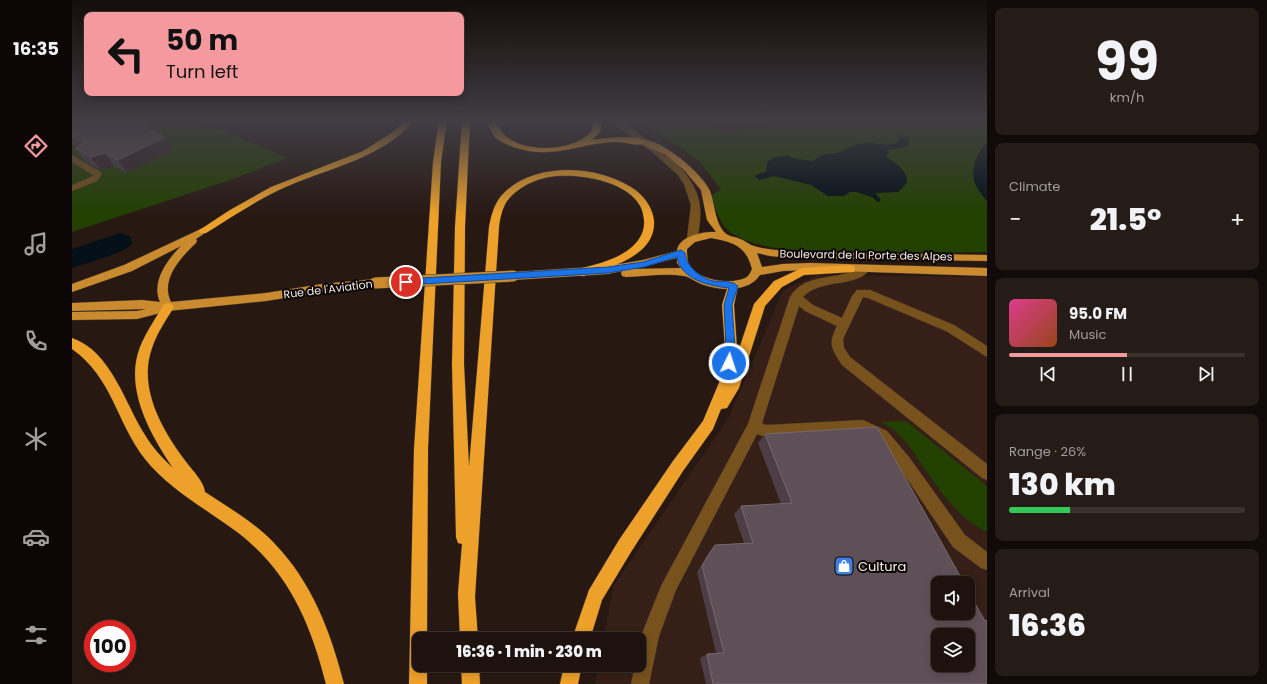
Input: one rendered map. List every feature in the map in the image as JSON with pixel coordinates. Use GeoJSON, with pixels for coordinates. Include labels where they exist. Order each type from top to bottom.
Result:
{"type":"FeatureCollection","features":[{"type":"Feature","properties":{"kind":"highway"},"geometry":{"type":"LineString","coordinates":[[203,231],[248,203],[286,184],[369,152]]}},
{"type":"Feature","properties":{"kind":"highway"},"geometry":{"type":"LineString","coordinates":[[418,684],[421,449],[439,152]]}},
{"type":"Feature","properties":{"kind":"highway"},"geometry":{"type":"LineString","coordinates":[[464,152],[460,227],[458,364],[468,632]]}},
{"type":"Feature","properties":{"kind":"highway"},"geometry":{"type":"LineString","coordinates":[[466,601],[494,227],[499,207],[512,191],[521,184],[540,177],[563,173],[580,173],[617,183],[631,191],[641,200],[648,211],[650,225],[649,232],[641,244],[626,256],[583,272]]}},
{"type":"Feature","properties":{"kind":"highway"},"geometry":{"type":"LineString","coordinates":[[583,632],[595,596],[625,546],[678,466],[733,388],[760,304],[778,284],[802,272],[850,269]]}},
{"type":"Feature","properties":{"kind":"highway"},"geometry":{"type":"LineString","coordinates":[[708,425],[727,378],[731,348],[728,305],[734,286]]}},
{"type":"Feature","properties":{"kind":"highway"},"geometry":{"type":"LineString","coordinates":[[168,307],[144,351],[141,370],[144,392],[152,419],[160,435],[202,498]]}},
{"type":"Feature","properties":{"kind":"highway"},"geometry":{"type":"LineString","coordinates":[[72,343],[88,353],[102,367],[110,380],[135,432],[152,456],[175,479],[264,544],[288,571],[308,604],[316,621],[334,684]]}},
{"type":"Feature","properties":{"kind":"highway"},"geometry":{"type":"LineString","coordinates":[[470,672],[471,684]]}},
{"type":"Feature","properties":{"kind":"highway"},"geometry":{"type":"LineString","coordinates":[[569,684],[572,672]]}},
{"type":"Feature","properties":{"kind":"main road"},"geometry":{"type":"LineString","coordinates":[[668,152],[687,168],[705,190],[712,220],[723,236]]}},
{"type":"Feature","properties":{"kind":"main road"},"geometry":{"type":"LineString","coordinates":[[72,288],[128,268],[203,231]]}},
{"type":"Feature","properties":{"kind":"main road"},"geometry":{"type":"LineString","coordinates":[[168,307],[164,298],[163,288],[167,273],[179,254],[203,231]]}},
{"type":"Feature","properties":{"kind":"main road"},"geometry":{"type":"LineString","coordinates":[[711,235],[723,236],[739,242],[757,259],[757,272],[752,279],[734,286],[710,283],[690,272],[681,259],[682,248],[692,239],[711,235]]}},
{"type":"Feature","properties":{"kind":"main road","name":"Boulevard de la Porte des Alpes"},"geometry":{"type":"LineString","coordinates":[[746,247],[770,253],[987,258]]}},
{"type":"Feature","properties":{"kind":"main road","name":"Rue de l'Aviation"},"geometry":{"type":"LineString","coordinates":[[583,272],[644,264],[681,253]]}},
{"type":"Feature","properties":{"kind":"main road","name":"Boulevard de la Porte des Alpes"},"geometry":{"type":"LineString","coordinates":[[757,272],[773,268],[799,266],[865,270],[987,272]]}},
{"type":"Feature","properties":{"kind":"main road","name":"Rue de l'Aviation"},"geometry":{"type":"LineString","coordinates":[[72,316],[137,315],[168,307],[266,297],[322,288],[375,283],[583,272],[690,272]]}},
{"type":"Feature","properties":{"kind":"main road","name":"Rue de l'Aviation"},"geometry":{"type":"LineString","coordinates":[[72,307],[142,304],[168,307]]}},
{"type":"Feature","properties":{"kind":"street"},"geometry":{"type":"LineString","coordinates":[[656,152],[672,164],[686,178],[693,193],[696,212],[692,239]]}},
{"type":"Feature","properties":{"kind":"street"},"geometry":{"type":"LineString","coordinates":[[72,158],[98,174],[94,179],[72,188]]}},
{"type":"Feature","properties":{"kind":"street"},"geometry":{"type":"LineString","coordinates":[[640,684],[650,636],[669,586],[754,426],[796,297],[805,288],[822,281],[856,276],[865,270]]}},
{"type":"Feature","properties":{"kind":"street"},"geometry":{"type":"LineString","coordinates":[[987,352],[950,328],[870,294],[861,293],[858,296],[837,339],[838,349],[846,361],[987,473]]}},
{"type":"Feature","properties":{"kind":"street"},"geometry":{"type":"LineString","coordinates":[[796,297],[809,308],[844,324]]}},
{"type":"Feature","properties":{"kind":"street"},"geometry":{"type":"LineString","coordinates":[[754,426],[765,431],[863,426],[882,435],[904,462],[960,541],[987,562]]}},
{"type":"Feature","properties":{"kind":"shaded area"},"geometry":{"type":"Polygon","coordinates":[[[888,152],[887,157],[898,165],[906,175],[907,183],[898,192],[875,193],[881,200],[878,202],[872,197],[856,192],[850,192],[844,196],[828,196],[811,185],[774,176],[760,180],[754,176],[767,171],[768,161],[775,157],[788,156],[813,161],[822,155],[837,153],[888,152]]]}},
{"type":"Feature","properties":{"kind":"shaded area"},"geometry":{"type":"Polygon","coordinates":[[[980,152],[987,152],[987,201],[979,191],[974,180],[974,164],[980,152]]]}},
{"type":"Feature","properties":{"kind":"shaded area"},"geometry":{"type":"Polygon","coordinates":[[[120,233],[130,236],[132,240],[131,245],[112,255],[72,268],[72,249],[120,233]]]}},
{"type":"Feature","properties":{"kind":"shaded area"},"geometry":{"type":"Polygon","coordinates":[[[817,275],[987,277],[987,684],[595,684],[597,672],[646,672],[646,632],[604,632],[614,585],[729,417],[783,290],[817,275]]]}},
{"type":"Feature","properties":{"kind":"green space"},"geometry":{"type":"Polygon","coordinates":[[[72,152],[274,152],[288,158],[227,181],[72,232],[72,152]]]}},
{"type":"Feature","properties":{"kind":"green space"},"geometry":{"type":"Polygon","coordinates":[[[687,152],[987,152],[987,252],[812,251],[779,249],[763,246],[733,234],[724,226],[717,212],[712,195],[721,189],[699,161],[687,152]]]}},
{"type":"Feature","properties":{"kind":"green space"},"geometry":{"type":"Polygon","coordinates":[[[906,421],[987,486],[987,532],[964,517],[951,504],[928,474],[911,448],[897,433],[880,422],[906,421]]]}},
{"type":"Feature","properties":{"kind":"building"},"geometry":{"type":"Polygon","coordinates":[[[82,152],[135,152],[118,160],[105,153],[91,157],[82,152]]]}},
{"type":"Feature","properties":{"kind":"building","name":"Cultura"},"geometry":{"type":"Polygon","coordinates":[[[877,427],[960,576],[931,576],[931,620],[975,620],[975,603],[985,621],[987,620],[987,684],[713,684],[707,654],[724,653],[702,566],[715,545],[753,543],[741,506],[792,503],[765,434],[877,427]]]}},
{"type":"Feature","properties":{"kind":"place","name":"Cultura"},"geometry":{"type":"Point","coordinates":[844,566]}},
{"type":"Feature","properties":{"kind":"route"},"geometry":{"type":"LineString","coordinates":[[406,282],[608,270],[644,264],[681,253],[681,259],[684,266],[699,278],[712,284],[734,286],[728,305],[731,348],[729,363]]}}]}
